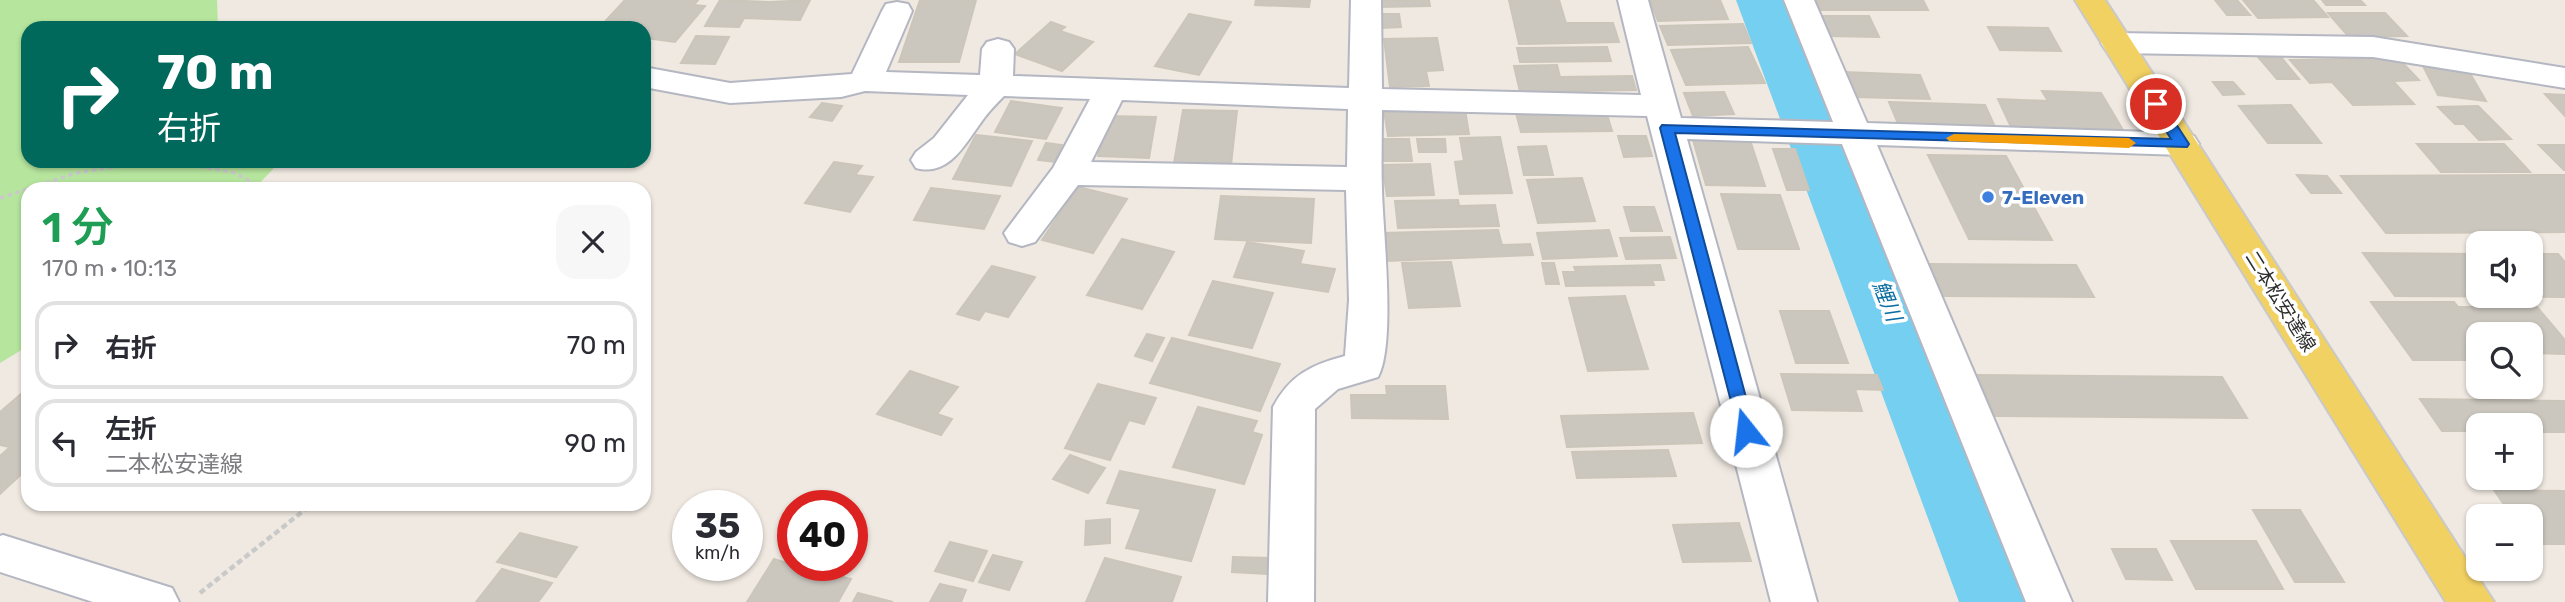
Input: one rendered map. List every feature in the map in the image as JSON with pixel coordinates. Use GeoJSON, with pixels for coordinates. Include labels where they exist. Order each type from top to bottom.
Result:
{"type":"FeatureCollection","features":[{"type":"Feature","properties":{"kind":"main road","name":"二本松安達線"},"geometry":{"type":"LineString","coordinates":[[2090,0],[2472,602]]}},
{"type":"Feature","properties":{"kind":"street"},"geometry":{"type":"LineString","coordinates":[[1291,602],[1294,407],[1301,393],[1320,378],[1364,366],[1368,300],[1364,179],[1366,0]]}},
{"type":"Feature","properties":{"kind":"street"},"geometry":{"type":"LineString","coordinates":[[1633,0],[1794,602]]}},
{"type":"Feature","properties":{"kind":"street"},"geometry":{"type":"LineString","coordinates":[[1799,0],[1849,134],[2049,602]]}},
{"type":"Feature","properties":{"kind":"street"},"geometry":{"type":"LineString","coordinates":[[865,81],[897,11]]}},
{"type":"Feature","properties":{"kind":"street"},"geometry":{"type":"LineString","coordinates":[[2117,43],[2373,47],[2565,78]]}},
{"type":"Feature","properties":{"kind":"street"},"geometry":{"type":"LineString","coordinates":[[928,160],[946,146],[972,110],[996,85],[998,50]]}},
{"type":"Feature","properties":{"kind":"street"},"geometry":{"type":"LineString","coordinates":[[651,78],[730,93],[819,89],[865,81],[996,85],[1365,99],[1664,117],[1791,132],[2182,144]]}},
{"type":"Feature","properties":{"kind":"street"},"geometry":{"type":"LineString","coordinates":[[1022,233],[1068,173],[1111,90]]}},
{"type":"Feature","properties":{"kind":"street"},"geometry":{"type":"LineString","coordinates":[[1068,173],[1364,179]]}},
{"type":"Feature","properties":{"kind":"street"},"geometry":{"type":"LineString","coordinates":[[2,554],[177,598]]}},
{"type":"Feature","properties":{"kind":"path"},"geometry":{"type":"LineString","coordinates":[[42,182],[97,168]]}},
{"type":"Feature","properties":{"kind":"path"},"geometry":{"type":"LineString","coordinates":[[207,168],[235,173],[252,182]]}},
{"type":"Feature","properties":{"kind":"path"},"geometry":{"type":"LineString","coordinates":[[0,198],[21,189]]}},
{"type":"Feature","properties":{"kind":"path"},"geometry":{"type":"LineString","coordinates":[[177,598],[302,511]]}},
{"type":"Feature","properties":{"kind":"green space"},"geometry":{"type":"Polygon","coordinates":[[[0,0],[217,0],[218,21],[21,21],[21,168],[274,168],[261,182],[21,182],[21,350],[0,363],[0,0]]]}},
{"type":"Feature","properties":{"kind":"building"},"geometry":{"type":"Polygon","coordinates":[[[625,0],[698,0],[694,5],[705,6],[675,42],[651,39],[651,21],[606,21],[625,0]]]}},
{"type":"Feature","properties":{"kind":"building"},"geometry":{"type":"Polygon","coordinates":[[[720,0],[810,0],[800,20],[744,18],[739,27],[705,26],[720,0]]]}},
{"type":"Feature","properties":{"kind":"building"},"geometry":{"type":"Polygon","coordinates":[[[920,0],[976,0],[959,62],[899,62],[920,0]]]}},
{"type":"Feature","properties":{"kind":"building"},"geometry":{"type":"Polygon","coordinates":[[[1256,0],[1310,0],[1309,7],[1255,5],[1256,0]]]}},
{"type":"Feature","properties":{"kind":"building"},"geometry":{"type":"Polygon","coordinates":[[[1378,0],[1429,0],[1430,6],[1379,7],[1378,0]]]}},
{"type":"Feature","properties":{"kind":"building"},"geometry":{"type":"Polygon","coordinates":[[[1509,0],[1559,0],[1566,23],[1613,23],[1619,42],[1519,44],[1509,0]]]}},
{"type":"Feature","properties":{"kind":"building"},"geometry":{"type":"Polygon","coordinates":[[[1650,0],[1720,0],[1728,19],[1658,21],[1650,0]]]}},
{"type":"Feature","properties":{"kind":"building"},"geometry":{"type":"Polygon","coordinates":[[[1816,0],[1923,0],[1928,10],[1820,10],[1816,0]]]}},
{"type":"Feature","properties":{"kind":"building"},"geometry":{"type":"Polygon","coordinates":[[[2215,0],[2237,0],[2250,15],[2227,15],[2215,0]]]}},
{"type":"Feature","properties":{"kind":"building"},"geometry":{"type":"Polygon","coordinates":[[[2243,0],[2313,0],[2328,17],[2258,18],[2243,0]]]}},
{"type":"Feature","properties":{"kind":"building"},"geometry":{"type":"Polygon","coordinates":[[[2322,0],[2360,0],[2365,5],[2326,5],[2322,0]]]}},
{"type":"Feature","properties":{"kind":"building"},"geometry":{"type":"Polygon","coordinates":[[[2328,13],[2385,13],[2407,36],[2349,37],[2328,13]]]}},
{"type":"Feature","properties":{"kind":"building"},"geometry":{"type":"Polygon","coordinates":[[[1189,14],[1231,22],[1199,75],[1155,66],[1189,14]]]}},
{"type":"Feature","properties":{"kind":"building"},"geometry":{"type":"Polygon","coordinates":[[[1380,14],[1399,14],[1401,27],[1382,28],[1380,14]]]}},
{"type":"Feature","properties":{"kind":"building"},"geometry":{"type":"Polygon","coordinates":[[[1820,16],[1869,16],[1879,37],[1829,36],[1820,16]]]}},
{"type":"Feature","properties":{"kind":"building"},"geometry":{"type":"Polygon","coordinates":[[[1051,22],[1065,27],[1060,31],[1093,42],[1062,71],[1015,54],[1051,22]]]}},
{"type":"Feature","properties":{"kind":"building"},"geometry":{"type":"Polygon","coordinates":[[[1743,24],[1751,43],[1668,45],[1660,26],[1743,24]]]}},
{"type":"Feature","properties":{"kind":"building"},"geometry":{"type":"Polygon","coordinates":[[[1988,27],[2048,28],[2061,51],[2000,50],[1988,27]]]}},
{"type":"Feature","properties":{"kind":"building"},"geometry":{"type":"Polygon","coordinates":[[[696,36],[729,37],[715,64],[681,63],[696,36]]]}},
{"type":"Feature","properties":{"kind":"building"},"geometry":{"type":"Polygon","coordinates":[[[1437,38],[1443,70],[1426,71],[1429,86],[1390,87],[1384,39],[1437,38]]]}},
{"type":"Feature","properties":{"kind":"building"},"geometry":{"type":"Polygon","coordinates":[[[1607,47],[1611,61],[1520,62],[1517,48],[1607,47]]]}},
{"type":"Feature","properties":{"kind":"building"},"geometry":{"type":"Polygon","coordinates":[[[1748,47],[1765,83],[1686,85],[1671,50],[1748,47]]]}},
{"type":"Feature","properties":{"kind":"building"},"geometry":{"type":"Polygon","coordinates":[[[2280,56],[2299,79],[2277,79],[2258,57],[2280,56]]]}},
{"type":"Feature","properties":{"kind":"building"},"geometry":{"type":"Polygon","coordinates":[[[2398,58],[2419,80],[2393,81],[2414,104],[2353,105],[2332,82],[2310,83],[2290,60],[2398,58]]]}},
{"type":"Feature","properties":{"kind":"building"},"geometry":{"type":"Polygon","coordinates":[[[2422,64],[2468,70],[2486,101],[2438,95],[2422,64]]]}},
{"type":"Feature","properties":{"kind":"building"},"geometry":{"type":"Polygon","coordinates":[[[1557,65],[1560,77],[1632,76],[1636,90],[1520,92],[1514,66],[1557,65]]]}},
{"type":"Feature","properties":{"kind":"building"},"geometry":{"type":"Polygon","coordinates":[[[1844,72],[1920,75],[1930,99],[1853,97],[1844,72]]]}},
{"type":"Feature","properties":{"kind":"building"},"geometry":{"type":"Polygon","coordinates":[[[2213,82],[2233,82],[2244,94],[2223,95],[2213,82]]]}},
{"type":"Feature","properties":{"kind":"building"},"geometry":{"type":"Polygon","coordinates":[[[2042,91],[2101,93],[2123,130],[2011,127],[1998,99],[2048,101],[2042,91]]]}},
{"type":"Feature","properties":{"kind":"building"},"geometry":{"type":"Polygon","coordinates":[[[1724,92],[1734,114],[1693,116],[1684,93],[1724,92]]]}},
{"type":"Feature","properties":{"kind":"building"},"geometry":{"type":"Polygon","coordinates":[[[2545,94],[2565,95],[2565,116],[2545,94]]]}},
{"type":"Feature","properties":{"kind":"building"},"geometry":{"type":"Polygon","coordinates":[[[1011,101],[1062,108],[1046,139],[995,132],[1011,101]]]}},
{"type":"Feature","properties":{"kind":"building"},"geometry":{"type":"Polygon","coordinates":[[[1889,102],[1985,105],[1996,129],[1899,126],[1889,102]]]}},
{"type":"Feature","properties":{"kind":"building"},"geometry":{"type":"Polygon","coordinates":[[[822,103],[842,106],[832,121],[810,117],[822,103]]]}},
{"type":"Feature","properties":{"kind":"building"},"geometry":{"type":"Polygon","coordinates":[[[2291,105],[2321,143],[2268,143],[2239,106],[2291,105]]]}},
{"type":"Feature","properties":{"kind":"building"},"geometry":{"type":"Polygon","coordinates":[[[2478,106],[2511,139],[2479,140],[2464,124],[2455,124],[2438,107],[2478,106]]]}},
{"type":"Feature","properties":{"kind":"building"},"geometry":{"type":"Polygon","coordinates":[[[1183,110],[1237,111],[1231,165],[1174,163],[1183,110]]]}},
{"type":"Feature","properties":{"kind":"building"},"geometry":{"type":"Polygon","coordinates":[[[1465,110],[1469,134],[1388,136],[1384,111],[1465,110]]]}},
{"type":"Feature","properties":{"kind":"building"},"geometry":{"type":"Polygon","coordinates":[[[1606,111],[1612,131],[1521,132],[1516,113],[1606,111]]]}},
{"type":"Feature","properties":{"kind":"building"},"geometry":{"type":"Polygon","coordinates":[[[1107,116],[1156,117],[1149,158],[1098,156],[1107,116]]]}},
{"type":"Feature","properties":{"kind":"building"},"geometry":{"type":"Polygon","coordinates":[[[976,135],[1032,141],[1011,186],[953,179],[976,135]]]}},
{"type":"Feature","properties":{"kind":"building"},"geometry":{"type":"Polygon","coordinates":[[[1618,136],[1646,136],[1652,156],[1624,157],[1618,136]]]}},
{"type":"Feature","properties":{"kind":"building"},"geometry":{"type":"Polygon","coordinates":[[[1500,137],[1512,193],[1460,194],[1455,162],[1464,161],[1460,138],[1500,137]]]}},
{"type":"Feature","properties":{"kind":"building"},"geometry":{"type":"Polygon","coordinates":[[[1378,139],[1409,139],[1412,161],[1381,161],[1378,139]]]}},
{"type":"Feature","properties":{"kind":"building"},"geometry":{"type":"Polygon","coordinates":[[[1417,139],[1445,139],[1446,152],[1419,152],[1417,139]]]}},
{"type":"Feature","properties":{"kind":"building"},"geometry":{"type":"Polygon","coordinates":[[[1693,140],[1750,140],[1765,186],[1706,185],[1693,140]]]}},
{"type":"Feature","properties":{"kind":"building"},"geometry":{"type":"Polygon","coordinates":[[[1046,143],[1062,145],[1055,162],[1038,160],[1046,143]]]}},
{"type":"Feature","properties":{"kind":"building"},"geometry":{"type":"Polygon","coordinates":[[[2417,144],[2504,144],[2530,172],[2441,172],[2417,144]]]}},
{"type":"Feature","properties":{"kind":"building"},"geometry":{"type":"Polygon","coordinates":[[[2539,145],[2565,145],[2565,170],[2564,170],[2539,145]]]}},
{"type":"Feature","properties":{"kind":"building"},"geometry":{"type":"Polygon","coordinates":[[[1546,146],[1553,175],[1524,175],[1518,147],[1546,146]]]}},
{"type":"Feature","properties":{"kind":"building"},"geometry":{"type":"Polygon","coordinates":[[[1773,149],[1795,149],[1809,190],[1787,190],[1773,149]]]}},
{"type":"Feature","properties":{"kind":"building","name":"7-Eleven"},"geometry":{"type":"Polygon","coordinates":[[[1928,155],[2006,156],[2052,240],[1969,239],[1928,155]]]}},
{"type":"Feature","properties":{"kind":"building"},"geometry":{"type":"Polygon","coordinates":[[[834,162],[862,166],[855,175],[873,177],[850,212],[805,203],[834,162]]]}},
{"type":"Feature","properties":{"kind":"building"},"geometry":{"type":"Polygon","coordinates":[[[1430,164],[1434,195],[1387,196],[1382,165],[1430,164]]]}},
{"type":"Feature","properties":{"kind":"building"},"geometry":{"type":"Polygon","coordinates":[[[2297,175],[2327,176],[2341,193],[2311,193],[2297,175]]]}},
{"type":"Feature","properties":{"kind":"building"},"geometry":{"type":"Polygon","coordinates":[[[2565,175],[2565,232],[2386,233],[2341,176],[2565,175]]]}},
{"type":"Feature","properties":{"kind":"building"},"geometry":{"type":"Polygon","coordinates":[[[1582,178],[1595,221],[1538,223],[1527,180],[1582,178]]]}},
{"type":"Feature","properties":{"kind":"building"},"geometry":{"type":"Polygon","coordinates":[[[1078,187],[1127,199],[1093,253],[1042,240],[1078,187]]]}},
{"type":"Feature","properties":{"kind":"building"},"geometry":{"type":"Polygon","coordinates":[[[931,188],[1000,196],[984,229],[914,220],[931,188]]]}},
{"type":"Feature","properties":{"kind":"building"},"geometry":{"type":"Polygon","coordinates":[[[1721,194],[1780,195],[1799,249],[1738,249],[1721,194]]]}},
{"type":"Feature","properties":{"kind":"building"},"geometry":{"type":"Polygon","coordinates":[[[1221,196],[1314,199],[1311,243],[1215,239],[1221,196]]]}},
{"type":"Feature","properties":{"kind":"building"},"geometry":{"type":"Polygon","coordinates":[[[1458,200],[1459,206],[1495,205],[1499,226],[1398,228],[1395,201],[1458,200]]]}},
{"type":"Feature","properties":{"kind":"building"},"geometry":{"type":"Polygon","coordinates":[[[1624,207],[1654,207],[1662,231],[1631,231],[1624,207]]]}},
{"type":"Feature","properties":{"kind":"building"},"geometry":{"type":"Polygon","coordinates":[[[1498,230],[1502,245],[1530,244],[1533,255],[1387,261],[1383,233],[1498,230]]]}},
{"type":"Feature","properties":{"kind":"building"},"geometry":{"type":"Polygon","coordinates":[[[1609,230],[1617,256],[1543,259],[1537,233],[1609,230]]]}},
{"type":"Feature","properties":{"kind":"building"},"geometry":{"type":"Polygon","coordinates":[[[1670,237],[1676,258],[1626,259],[1620,238],[1670,237]]]}},
{"type":"Feature","properties":{"kind":"building"},"geometry":{"type":"Polygon","coordinates":[[[1122,239],[1174,252],[1142,309],[1087,295],[1122,239]]]}},
{"type":"Feature","properties":{"kind":"building"},"geometry":{"type":"Polygon","coordinates":[[[1247,242],[1304,251],[1300,264],[1335,269],[1328,292],[1234,277],[1247,242]]]}},
{"type":"Feature","properties":{"kind":"building"},"geometry":{"type":"Polygon","coordinates":[[[2363,253],[2466,254],[2466,296],[2395,296],[2363,253]]]}},
{"type":"Feature","properties":{"kind":"building"},"geometry":{"type":"Polygon","coordinates":[[[2543,254],[2558,254],[2565,262],[2565,297],[2543,297],[2543,254]]]}},
{"type":"Feature","properties":{"kind":"building"},"geometry":{"type":"Polygon","coordinates":[[[1451,262],[1460,306],[1409,308],[1402,263],[1451,262]]]}},
{"type":"Feature","properties":{"kind":"building"},"geometry":{"type":"Polygon","coordinates":[[[1542,263],[1554,263],[1559,284],[1546,284],[1542,263]]]}},
{"type":"Feature","properties":{"kind":"building"},"geometry":{"type":"Polygon","coordinates":[[[1929,264],[2076,265],[2094,297],[1943,296],[1929,264]]]}},
{"type":"Feature","properties":{"kind":"building"},"geometry":{"type":"Polygon","coordinates":[[[1660,265],[1664,280],[1652,280],[1654,285],[1566,286],[1563,272],[1576,272],[1574,267],[1660,265]]]}},
{"type":"Feature","properties":{"kind":"building"},"geometry":{"type":"Polygon","coordinates":[[[992,266],[1035,277],[1008,317],[985,311],[979,320],[957,314],[992,266]]]}},
{"type":"Feature","properties":{"kind":"building"},"geometry":{"type":"Polygon","coordinates":[[[1213,281],[1273,293],[1252,348],[1189,335],[1213,281]]]}},
{"type":"Feature","properties":{"kind":"building"},"geometry":{"type":"Polygon","coordinates":[[[1625,296],[1648,369],[1588,371],[1569,298],[1625,296]]]}},
{"type":"Feature","properties":{"kind":"building"},"geometry":{"type":"Polygon","coordinates":[[[2371,302],[2454,302],[2458,307],[2466,308],[2538,308],[2565,340],[2565,354],[2543,353],[2543,322],[2466,322],[2466,360],[2413,360],[2371,302]]]}},
{"type":"Feature","properties":{"kind":"building"},"geometry":{"type":"Polygon","coordinates":[[[1780,311],[1829,311],[1848,363],[1796,363],[1780,311]]]}},
{"type":"Feature","properties":{"kind":"building"},"geometry":{"type":"Polygon","coordinates":[[[1147,334],[1164,338],[1152,361],[1135,356],[1147,334]]]}},
{"type":"Feature","properties":{"kind":"building"},"geometry":{"type":"Polygon","coordinates":[[[1172,338],[1280,364],[1260,411],[1150,383],[1172,338]]]}},
{"type":"Feature","properties":{"kind":"building"},"geometry":{"type":"Polygon","coordinates":[[[910,371],[958,387],[937,414],[952,419],[941,435],[877,414],[910,371]]]}},
{"type":"Feature","properties":{"kind":"building"},"geometry":{"type":"Polygon","coordinates":[[[1781,374],[1877,375],[1883,390],[1855,389],[1862,411],[1792,410],[1781,374]]]}},
{"type":"Feature","properties":{"kind":"building"},"geometry":{"type":"Polygon","coordinates":[[[1977,375],[2222,377],[2247,418],[1995,416],[1977,375]]]}},
{"type":"Feature","properties":{"kind":"building"},"geometry":{"type":"Polygon","coordinates":[[[1098,384],[1156,398],[1144,424],[1129,420],[1110,460],[1065,448],[1098,384]]]}},
{"type":"Feature","properties":{"kind":"building"},"geometry":{"type":"Polygon","coordinates":[[[1386,386],[1445,386],[1448,419],[1352,418],[1351,395],[1387,395],[1386,386]]]}},
{"type":"Feature","properties":{"kind":"building"},"geometry":{"type":"Polygon","coordinates":[[[21,394],[21,474],[0,494],[0,456],[10,447],[0,445],[0,412],[21,394]]]}},
{"type":"Feature","properties":{"kind":"building"},"geometry":{"type":"Polygon","coordinates":[[[2420,399],[2565,401],[2565,432],[2543,432],[2543,413],[2466,413],[2466,431],[2442,431],[2420,399]]]}},
{"type":"Feature","properties":{"kind":"building"},"geometry":{"type":"Polygon","coordinates":[[[1198,407],[1257,421],[1252,432],[1262,435],[1244,484],[1173,467],[1198,407]]]}},
{"type":"Feature","properties":{"kind":"building"},"geometry":{"type":"Polygon","coordinates":[[[1693,413],[1702,443],[1567,447],[1561,416],[1693,413]]]}},
{"type":"Feature","properties":{"kind":"building"},"geometry":{"type":"Polygon","coordinates":[[[1668,450],[1676,476],[1577,478],[1572,452],[1668,450]]]}},
{"type":"Feature","properties":{"kind":"building"},"geometry":{"type":"Polygon","coordinates":[[[1070,455],[1105,468],[1088,493],[1053,479],[1070,455]]]}},
{"type":"Feature","properties":{"kind":"building"},"geometry":{"type":"Polygon","coordinates":[[[1120,471],[1215,490],[1191,561],[1126,548],[1141,509],[1107,503],[1120,471]]]}},
{"type":"Feature","properties":{"kind":"building"},"geometry":{"type":"Polygon","coordinates":[[[2494,490],[2565,491],[2565,544],[2543,544],[2543,504],[2504,504],[2494,490]]]}},
{"type":"Feature","properties":{"kind":"building"},"geometry":{"type":"Polygon","coordinates":[[[2253,510],[2300,510],[2344,582],[2295,582],[2253,510]]]}},
{"type":"Feature","properties":{"kind":"building"},"geometry":{"type":"Polygon","coordinates":[[[1110,519],[1110,543],[1085,545],[1086,521],[1110,519]]]}},
{"type":"Feature","properties":{"kind":"building"},"geometry":{"type":"Polygon","coordinates":[[[1739,523],[1751,561],[1683,562],[1673,525],[1739,523]]]}},
{"type":"Feature","properties":{"kind":"building"},"geometry":{"type":"Polygon","coordinates":[[[520,533],[577,547],[556,577],[497,562],[520,533]]]}},
{"type":"Feature","properties":{"kind":"building"},"geometry":{"type":"Polygon","coordinates":[[[2171,541],[2256,541],[2283,589],[2196,589],[2171,541]]]}},
{"type":"Feature","properties":{"kind":"building"},"geometry":{"type":"Polygon","coordinates":[[[950,542],[987,551],[973,581],[935,571],[950,542]]]}},
{"type":"Feature","properties":{"kind":"building"},"geometry":{"type":"Polygon","coordinates":[[[2112,549],[2156,549],[2172,580],[2126,579],[2112,549]]]}},
{"type":"Feature","properties":{"kind":"building"},"geometry":{"type":"Polygon","coordinates":[[[993,555],[1022,562],[1009,590],[979,582],[993,555]]]}},
{"type":"Feature","properties":{"kind":"building"},"geometry":{"type":"Polygon","coordinates":[[[1233,557],[1269,558],[1268,574],[1232,572],[1233,557]]]}},
{"type":"Feature","properties":{"kind":"building"},"geometry":{"type":"Polygon","coordinates":[[[1105,558],[1181,577],[1172,602],[1086,602],[1105,558]]]}},
{"type":"Feature","properties":{"kind":"building"},"geometry":{"type":"Polygon","coordinates":[[[774,559],[777,560],[777,581],[850,581],[838,602],[747,602],[760,581],[763,581],[774,559]]]}},
{"type":"Feature","properties":{"kind":"building"},"geometry":{"type":"Polygon","coordinates":[[[502,569],[552,583],[538,602],[476,602],[502,569]]]}},
{"type":"Feature","properties":{"kind":"building"},"geometry":{"type":"Polygon","coordinates":[[[940,584],[966,590],[961,602],[930,602],[940,584]]]}},
{"type":"Feature","properties":{"kind":"building"},"geometry":{"type":"Polygon","coordinates":[[[858,593],[893,602],[853,602],[858,593]]]}},
{"type":"Feature","properties":{"kind":"waterway","name":"鯉川"},"geometry":{"type":"LineString","coordinates":[[1767,0],[2006,602]]}},
{"type":"Feature","properties":{"kind":"slow traffic"},"geometry":{"type":"LineString","coordinates":[[1954,138],[2129,143]]}},
{"type":"Feature","properties":{"kind":"place","name":"7-Eleven"},"geometry":{"type":"Point","coordinates":[1988,197]}},
{"type":"Feature","properties":{"kind":"route"},"geometry":{"type":"LineString","coordinates":[[1746,431],[1667,128],[2182,144],[2156,104]]}}]}
